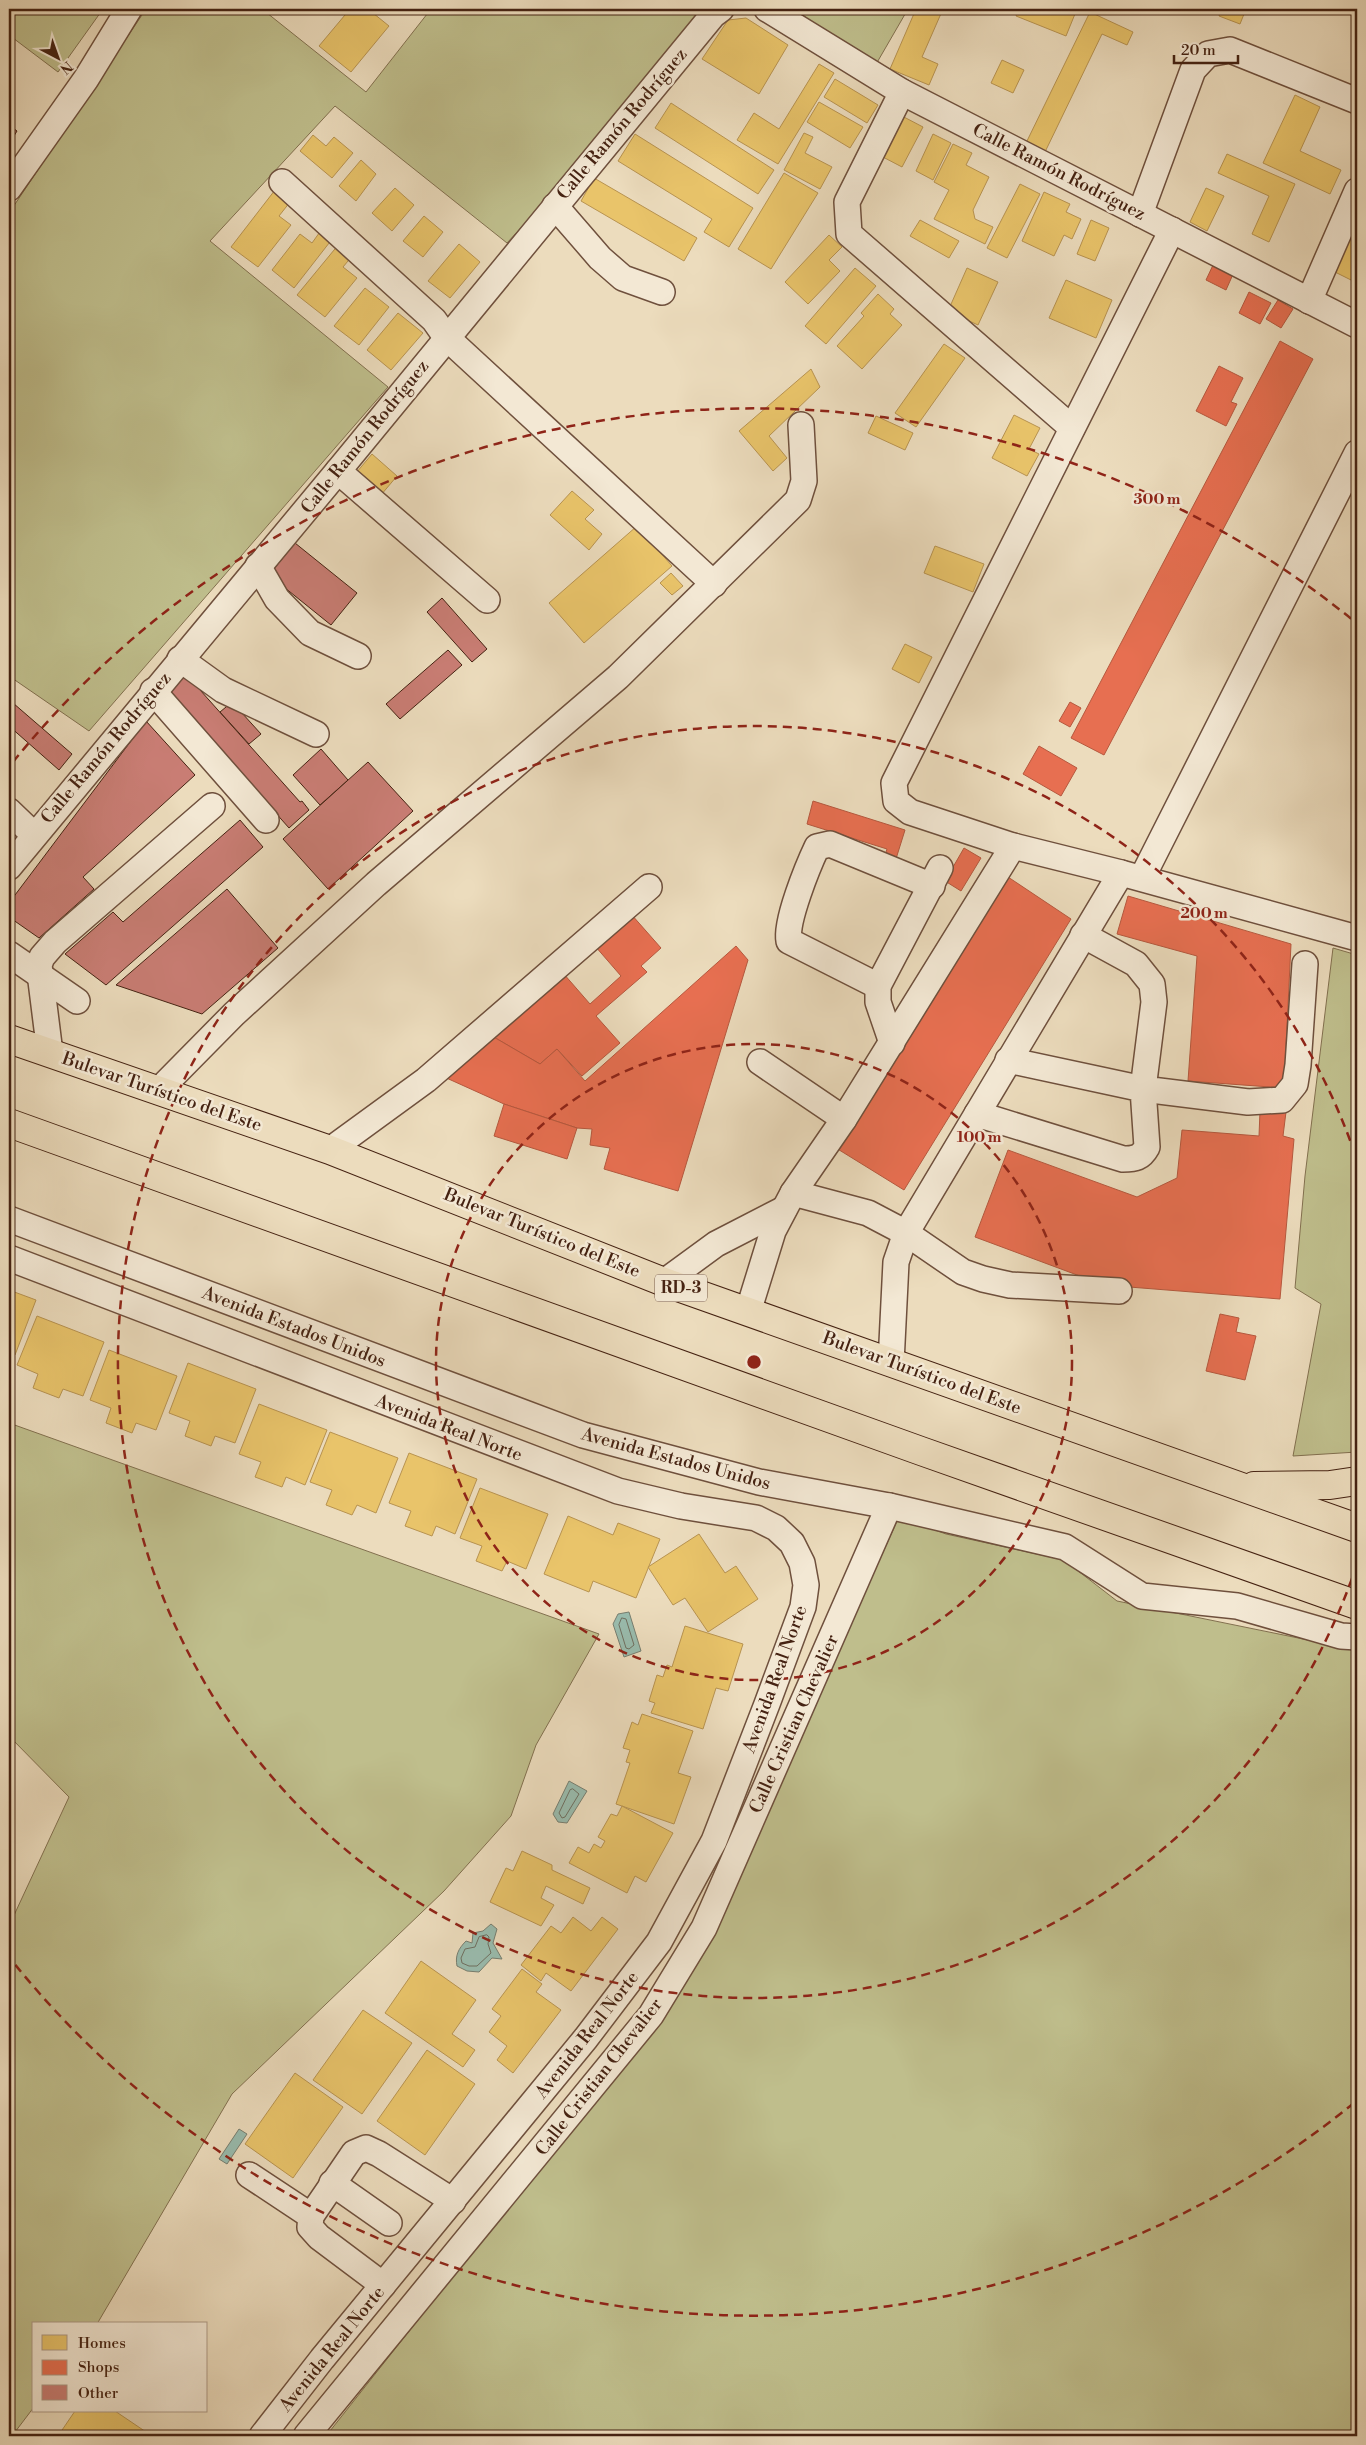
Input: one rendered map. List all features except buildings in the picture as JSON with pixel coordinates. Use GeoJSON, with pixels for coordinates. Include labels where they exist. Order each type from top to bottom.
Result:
{"type":"FeatureCollection","features":[{"type":"Feature","properties":{"kind":"highway","name":"Bulevar Turístico del Este"},"geometry":{"type":"LineString","coordinates":[[9,1039],[330,1150],[664,1282],[1357,1528]]}},
{"type":"Feature","properties":{"kind":"highway"},"geometry":{"type":"LineString","coordinates":[[9,1123],[911,1448],[1357,1606]]}},
{"type":"Feature","properties":{"kind":"highway"},"geometry":{"type":"LineString","coordinates":[[1235,1486],[1330,1485],[1357,1481]]}},
{"type":"Feature","properties":{"kind":"street"},"geometry":{"type":"LineString","coordinates":[[9,188],[86,79],[130,9]]}},
{"type":"Feature","properties":{"kind":"street","name":"Calle Ramón Rodríguez"},"geometry":{"type":"LineString","coordinates":[[9,866],[153,691],[338,472],[446,337],[712,14],[722,9]]}},
{"type":"Feature","properties":{"kind":"street","name":"Calle Ramón Rodríguez"},"geometry":{"type":"LineString","coordinates":[[768,9],[902,92],[1357,325]]}},
{"type":"Feature","properties":{"kind":"street"},"geometry":{"type":"LineString","coordinates":[[1140,214],[1193,70],[1208,54],[1230,50],[1357,101]]}},
{"type":"Feature","properties":{"kind":"street"},"geometry":{"type":"LineString","coordinates":[[902,92],[846,202],[849,234],[1072,428]]}},
{"type":"Feature","properties":{"kind":"street"},"geometry":{"type":"LineString","coordinates":[[282,182],[434,320],[446,337],[714,584]]}},
{"type":"Feature","properties":{"kind":"street"},"geometry":{"type":"LineString","coordinates":[[1309,301],[1357,191]]}},
{"type":"Feature","properties":{"kind":"street"},"geometry":{"type":"LineString","coordinates":[[555,206],[600,258],[623,278],[662,292]]}},
{"type":"Feature","properties":{"kind":"street"},"geometry":{"type":"LineString","coordinates":[[1172,230],[894,783],[896,801],[910,812],[1013,846],[1357,937]]}},
{"type":"Feature","properties":{"kind":"street"},"geometry":{"type":"LineString","coordinates":[[158,1091],[234,1014],[369,891],[618,677],[798,500],[804,481],[801,425]]}},
{"type":"Feature","properties":{"kind":"street"},"geometry":{"type":"LineString","coordinates":[[892,1363],[896,1262],[906,1233],[1083,935],[1132,876],[1357,453]]}},
{"type":"Feature","properties":{"kind":"street"},"geometry":{"type":"LineString","coordinates":[[338,472],[487,600]]}},
{"type":"Feature","properties":{"kind":"street"},"geometry":{"type":"LineString","coordinates":[[258,566],[277,599],[310,633],[358,656]]}},
{"type":"Feature","properties":{"kind":"street"},"geometry":{"type":"LineString","coordinates":[[180,659],[223,690],[316,734]]}},
{"type":"Feature","properties":{"kind":"street"},"geometry":{"type":"LineString","coordinates":[[153,691],[266,820]]}},
{"type":"Feature","properties":{"kind":"street"},"geometry":{"type":"LineString","coordinates":[[50,1053],[39,974],[42,957],[55,942],[212,806]]}},
{"type":"Feature","properties":{"kind":"street"},"geometry":{"type":"LineString","coordinates":[[9,811],[34,835]]}},
{"type":"Feature","properties":{"kind":"street"},"geometry":{"type":"LineString","coordinates":[[878,986],[789,942],[792,917],[810,861],[818,847],[830,844],[936,877],[878,986],[878,1002],[892,1043]]}},
{"type":"Feature","properties":{"kind":"street"},"geometry":{"type":"LineString","coordinates":[[748,1312],[773,1231],[789,1201],[892,1043],[1013,846]]}},
{"type":"Feature","properties":{"kind":"street"},"geometry":{"type":"LineString","coordinates":[[330,1150],[426,1080],[650,887]]}},
{"type":"Feature","properties":{"kind":"street"},"geometry":{"type":"LineString","coordinates":[[977,1114],[1123,1159],[1137,1158],[1146,1146],[1143,1089],[1154,1002],[1152,984],[1136,964],[1083,935]]}},
{"type":"Feature","properties":{"kind":"street"},"geometry":{"type":"LineString","coordinates":[[9,954],[77,1001]]}},
{"type":"Feature","properties":{"kind":"street"},"geometry":{"type":"LineString","coordinates":[[1008,1060],[1143,1089],[1248,1102],[1282,1100],[1295,1084],[1305,964]]}},
{"type":"Feature","properties":{"kind":"street"},"geometry":{"type":"LineString","coordinates":[[760,1062],[844,1119]]}},
{"type":"Feature","properties":{"kind":"street"},"geometry":{"type":"LineString","coordinates":[[664,1282],[716,1244],[789,1201],[868,1213],[906,1233],[963,1272],[983,1279],[1010,1285],[1119,1291]]}},
{"type":"Feature","properties":{"kind":"street","name":"Avenida Estados Unidos"},"geometry":{"type":"LineString","coordinates":[[9,1220],[583,1435],[759,1482],[889,1506],[1066,1548],[1142,1596],[1238,1606],[1341,1636],[1357,1637]]}},
{"type":"Feature","properties":{"kind":"street","name":"Avenida Real Norte"},"geometry":{"type":"LineString","coordinates":[[9,1258],[618,1491],[681,1506],[756,1518],[776,1528],[787,1538],[802,1563],[806,1585],[803,1607],[767,1704],[714,1840],[659,1942],[586,2038],[262,2436]]}},
{"type":"Feature","properties":{"kind":"street","name":"Calle Cristian Chevalier"},"geometry":{"type":"LineString","coordinates":[[306,2436],[651,2016],[704,1928],[889,1506]]}},
{"type":"Feature","properties":{"kind":"street"},"geometry":{"type":"LineString","coordinates":[[384,2285],[314,2233],[310,2227],[311,2216],[355,2151],[366,2148],[379,2154],[453,2201]]}},
{"type":"Feature","properties":{"kind":"street"},"geometry":{"type":"LineString","coordinates":[[249,2175],[311,2216]]}},
{"type":"Feature","properties":{"kind":"street"},"geometry":{"type":"LineString","coordinates":[[332,2183],[389,2223]]}},
{"type":"Feature","properties":{"kind":"shaded area"},"geometry":{"type":"Polygon","coordinates":[[[9,9],[103,9],[58,72],[9,35],[9,9]]]}},
{"type":"Feature","properties":{"kind":"shaded area"},"geometry":{"type":"Polygon","coordinates":[[[146,9],[262,9],[366,92],[431,9],[721,9],[507,243],[335,106],[210,241],[388,387],[89,731],[9,676],[9,213],[146,9]]]}},
{"type":"Feature","properties":{"kind":"shaded area"},"geometry":{"type":"Polygon","coordinates":[[[794,9],[908,9],[875,66],[794,9]]]}},
{"type":"Feature","properties":{"kind":"shaded area"},"geometry":{"type":"Polygon","coordinates":[[[1333,948],[1357,955],[1357,1452],[1293,1456],[1321,1304],[1295,1288],[1305,1176],[1333,948]]]}},
{"type":"Feature","properties":{"kind":"shaded area"},"geometry":{"type":"Polygon","coordinates":[[[9,1423],[599,1634],[536,1745],[511,1816],[444,1891],[232,2094],[98,2322],[32,2322],[32,2410],[12,2436],[9,2436],[9,1926],[69,1797],[9,1736],[9,1423]]]}},
{"type":"Feature","properties":{"kind":"shaded area"},"geometry":{"type":"Polygon","coordinates":[[[899,1517],[946,1534],[1064,1560],[1117,1601],[1357,1650],[1357,2436],[326,2436],[540,2166],[711,1941],[796,1743],[899,1517]]]}},
{"type":"Feature","properties":{"kind":"water"},"geometry":{"type":"Polygon","coordinates":[[[629,1612],[641,1651],[624,1657],[613,1624],[618,1614],[629,1612]]]}},
{"type":"Feature","properties":{"kind":"water"},"geometry":{"type":"Polygon","coordinates":[[[569,1781],[587,1791],[567,1823],[558,1822],[553,1814],[569,1781]]]}},
{"type":"Feature","properties":{"kind":"water"},"geometry":{"type":"Polygon","coordinates":[[[491,1924],[497,1929],[493,1943],[502,1959],[492,1958],[479,1972],[467,1971],[457,1966],[456,1959],[463,1944],[466,1941],[472,1943],[473,1933],[483,1931],[491,1924]]]}},
{"type":"Feature","properties":{"kind":"water"},"geometry":{"type":"Polygon","coordinates":[[[239,2129],[247,2134],[227,2164],[219,2159],[239,2129]]]}}]}
